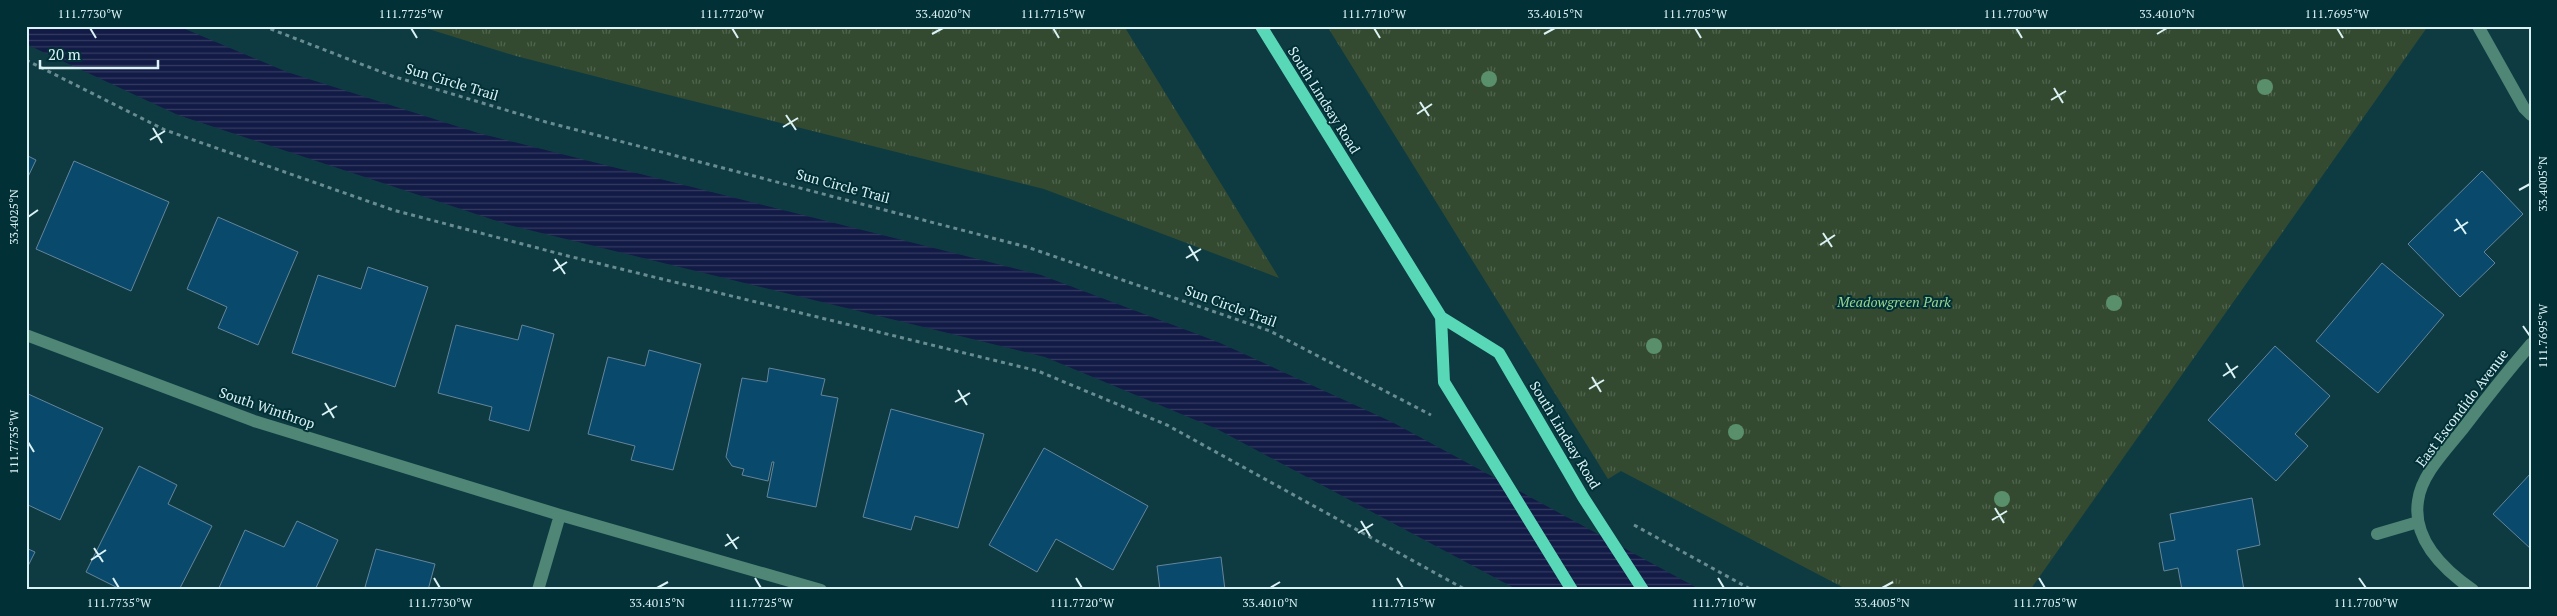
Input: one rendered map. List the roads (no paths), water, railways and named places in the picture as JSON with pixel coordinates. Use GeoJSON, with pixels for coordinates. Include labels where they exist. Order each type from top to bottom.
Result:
{"type":"FeatureCollection","features":[{"type":"Feature","properties":{"kind":"main road","name":"South Lindsay Road"},"geometry":{"type":"LineString","coordinates":[[1261,26],[1441,317],[1498,353],[1583,496],[1642,590]]}},
{"type":"Feature","properties":{"kind":"main road","name":"South Lindsay Road"},"geometry":{"type":"LineString","coordinates":[[1441,317],[1444,382],[1572,590]]}},
{"type":"Feature","properties":{"kind":"street"},"geometry":{"type":"LineString","coordinates":[[2478,26],[2524,108],[2531,115]]}},
{"type":"Feature","properties":{"kind":"street","name":"South Winthrop"},"geometry":{"type":"LineString","coordinates":[[26,335],[254,422],[560,515],[821,590]]}},
{"type":"Feature","properties":{"kind":"street","name":"East Escondido Avenue"},"geometry":{"type":"LineString","coordinates":[[2418,522],[2418,500],[2434,466],[2531,344]]}},
{"type":"Feature","properties":{"kind":"street"},"geometry":{"type":"LineString","coordinates":[[538,590],[560,515]]}},
{"type":"Feature","properties":{"kind":"street"},"geometry":{"type":"LineString","coordinates":[[2377,534],[2418,522],[2427,545],[2438,562],[2473,590]]}},
{"type":"Feature","properties":{"kind":"park label","name":"Meadowgreen Park"},"geometry":{"type":"Point","coordinates":[1894,302]}}]}
